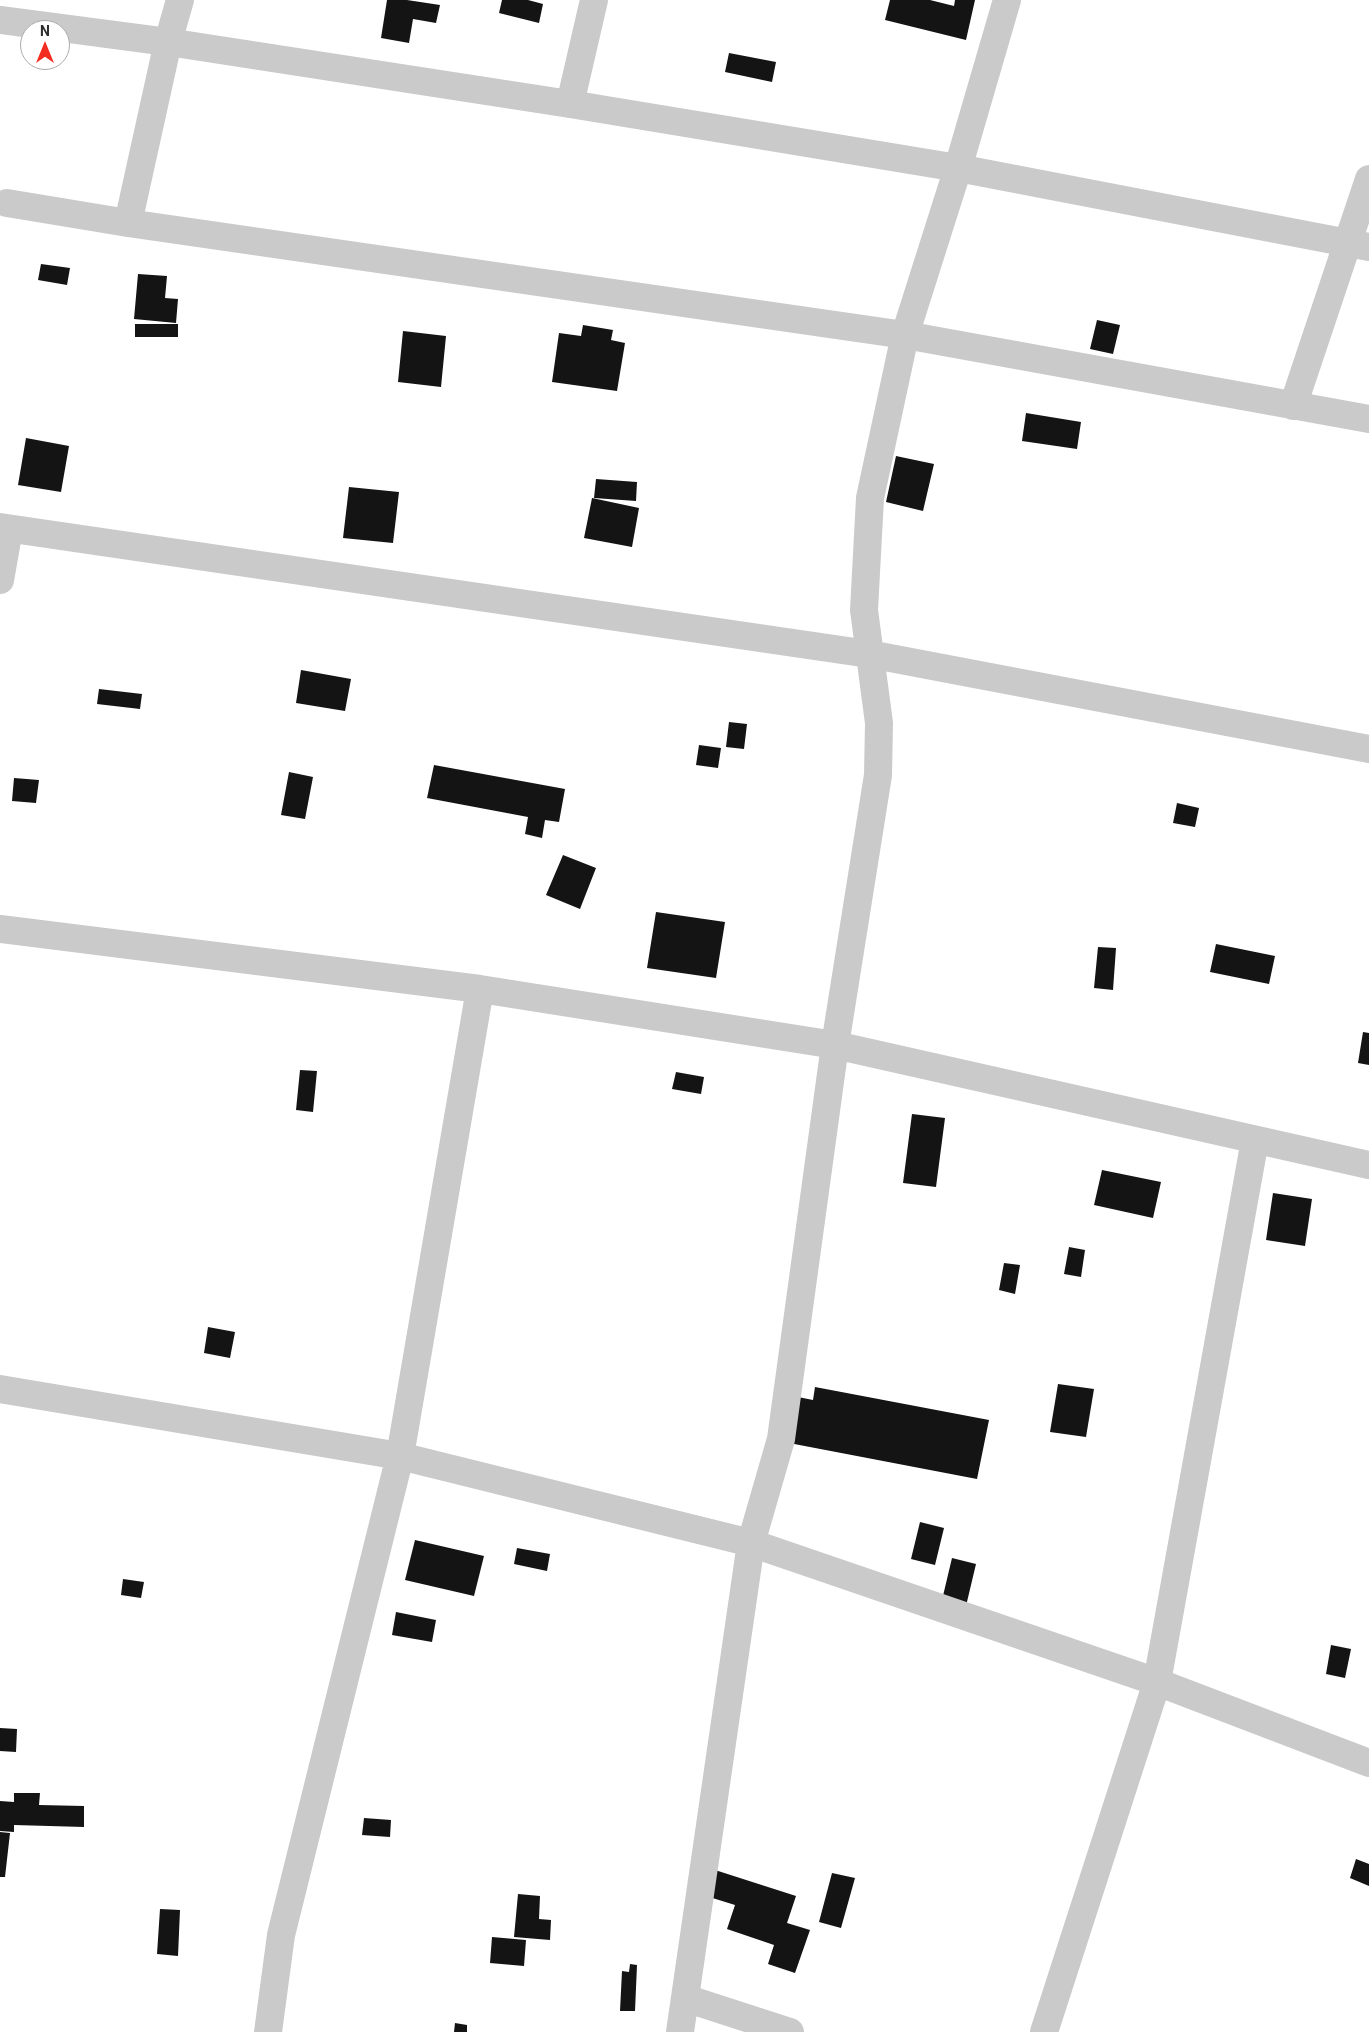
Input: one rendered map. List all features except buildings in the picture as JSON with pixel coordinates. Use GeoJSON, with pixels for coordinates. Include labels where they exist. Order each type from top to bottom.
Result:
{"type":"FeatureCollection","features":[{"type":"Feature","properties":{"kind":"street"},"geometry":{"type":"LineString","coordinates":[[128,223],[168,42],[180,0]]}},
{"type":"Feature","properties":{"kind":"street"},"geometry":{"type":"LineString","coordinates":[[570,104],[594,0]]}},
{"type":"Feature","properties":{"kind":"street"},"geometry":{"type":"LineString","coordinates":[[680,2032],[751,1543],[781,1439],[835,1045],[878,775],[879,723],[864,610],[870,498],[905,335],[958,168],[1007,0]]}},
{"type":"Feature","properties":{"kind":"street"},"geometry":{"type":"LineString","coordinates":[[0,20],[168,42],[570,104],[958,168],[1359,245]]}},
{"type":"Feature","properties":{"kind":"street"},"geometry":{"type":"LineString","coordinates":[[1293,406],[1359,245],[1369,179]]}},
{"type":"Feature","properties":{"kind":"street"},"geometry":{"type":"LineString","coordinates":[[2,209],[128,223],[905,335],[1293,406],[1350,414],[1369,419]]}},
{"type":"Feature","properties":{"kind":"street"},"geometry":{"type":"LineString","coordinates":[[0,580],[5,528],[869,654],[1369,749]]}},
{"type":"Feature","properties":{"kind":"street"},"geometry":{"type":"LineString","coordinates":[[0,929],[480,989],[835,1045],[1369,1165]]}},
{"type":"Feature","properties":{"kind":"street"},"geometry":{"type":"LineString","coordinates":[[268,2032],[281,1934],[400,1456],[480,989]]}},
{"type":"Feature","properties":{"kind":"street"},"geometry":{"type":"LineString","coordinates":[[1044,2032],[1157,1682],[1256,1140]]}},
{"type":"Feature","properties":{"kind":"street"},"geometry":{"type":"LineString","coordinates":[[0,1389],[400,1456],[751,1543],[1157,1682],[1369,1763]]}},
{"type":"Feature","properties":{"kind":"street"},"geometry":{"type":"LineString","coordinates":[[685,1998],[790,2032]]}}]}
